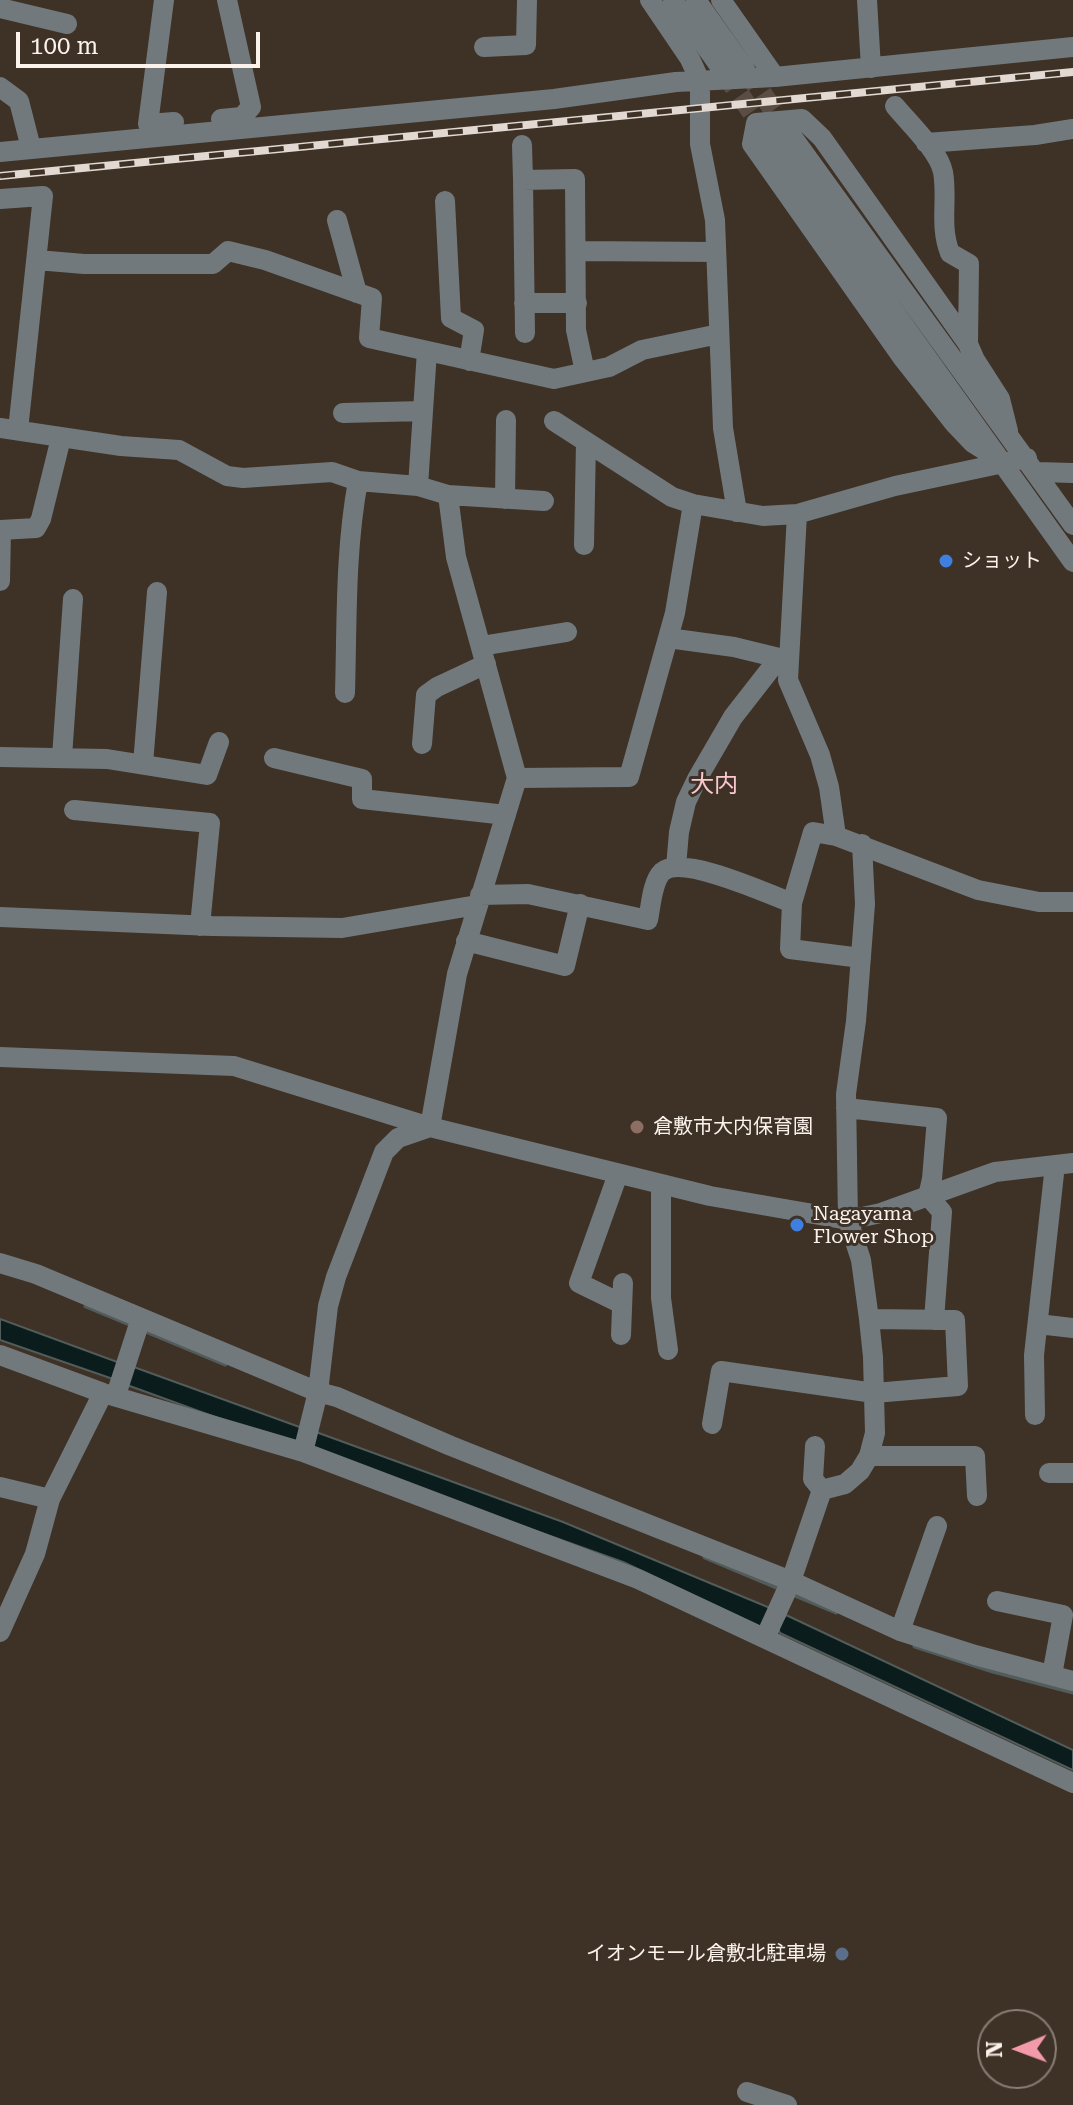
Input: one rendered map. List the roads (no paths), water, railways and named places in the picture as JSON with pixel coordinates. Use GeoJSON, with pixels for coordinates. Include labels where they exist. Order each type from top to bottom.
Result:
{"type":"FeatureCollection","features":[{"type":"Feature","properties":{"kind":"street"},"geometry":{"type":"LineString","coordinates":[[164,0],[148,124],[191,127],[242,117],[251,107],[227,0]]}},
{"type":"Feature","properties":{"kind":"street"},"geometry":{"type":"LineString","coordinates":[[484,47],[526,45],[527,0]]}},
{"type":"Feature","properties":{"kind":"street"},"geometry":{"type":"LineString","coordinates":[[650,0],[690,59],[700,81],[700,144],[715,220],[723,428],[737,512]]}},
{"type":"Feature","properties":{"kind":"street"},"geometry":{"type":"LineString","coordinates":[[673,0],[723,71]]}},
{"type":"Feature","properties":{"kind":"street"},"geometry":{"type":"LineString","coordinates":[[696,0],[745,69]]}},
{"type":"Feature","properties":{"kind":"street"},"geometry":{"type":"LineString","coordinates":[[721,0],[775,77]]}},
{"type":"Feature","properties":{"kind":"street"},"geometry":{"type":"LineString","coordinates":[[867,0],[871,68]]}},
{"type":"Feature","properties":{"kind":"street"},"geometry":{"type":"LineString","coordinates":[[0,8],[67,24]]}},
{"type":"Feature","properties":{"kind":"street"},"geometry":{"type":"LineString","coordinates":[[0,152],[191,127],[554,99],[676,82],[775,77],[1073,47]]}},
{"type":"Feature","properties":{"kind":"street"},"geometry":{"type":"LineString","coordinates":[[0,87],[19,101],[31,148]]}},
{"type":"Feature","properties":{"kind":"street"},"geometry":{"type":"LineString","coordinates":[[895,106],[926,143],[943,170],[943,237],[950,253],[969,264],[968,344]]}},
{"type":"Feature","properties":{"kind":"street"},"geometry":{"type":"LineString","coordinates":[[1005,463],[973,443],[902,357],[752,144],[756,123],[802,119],[822,138],[968,344],[1000,399],[1008,431]]}},
{"type":"Feature","properties":{"kind":"street"},"geometry":{"type":"LineString","coordinates":[[786,128],[1073,525]]}},
{"type":"Feature","properties":{"kind":"street"},"geometry":{"type":"LineString","coordinates":[[926,143],[1073,129]]}},
{"type":"Feature","properties":{"kind":"street"},"geometry":{"type":"LineString","coordinates":[[765,131],[1073,562]]}},
{"type":"Feature","properties":{"kind":"street"},"geometry":{"type":"LineString","coordinates":[[522,145],[525,333]]}},
{"type":"Feature","properties":{"kind":"street"},"geometry":{"type":"LineString","coordinates":[[523,180],[575,179],[578,251],[576,330],[585,372]]}},
{"type":"Feature","properties":{"kind":"street"},"geometry":{"type":"LineString","coordinates":[[0,199],[43,196],[37,260],[9,429],[61,438],[179,450],[227,476],[332,472],[358,481],[418,486],[448,495],[544,501]]}},
{"type":"Feature","properties":{"kind":"street"},"geometry":{"type":"LineString","coordinates":[[445,201],[451,318],[474,330],[469,361]]}},
{"type":"Feature","properties":{"kind":"street"},"geometry":{"type":"LineString","coordinates":[[337,220],[357,293]]}},
{"type":"Feature","properties":{"kind":"street"},"geometry":{"type":"LineString","coordinates":[[37,260],[84,264],[213,264],[228,251],[265,260],[372,298],[369,338],[554,379],[609,367],[642,350],[719,334]]}},
{"type":"Feature","properties":{"kind":"street"},"geometry":{"type":"LineString","coordinates":[[578,251],[716,252]]}},
{"type":"Feature","properties":{"kind":"street"},"geometry":{"type":"LineString","coordinates":[[524,303],[577,303]]}},
{"type":"Feature","properties":{"kind":"street"},"geometry":{"type":"LineString","coordinates":[[418,486],[427,351]]}},
{"type":"Feature","properties":{"kind":"street"},"geometry":{"type":"LineString","coordinates":[[343,413],[423,411]]}},
{"type":"Feature","properties":{"kind":"street"},"geometry":{"type":"LineString","coordinates":[[505,499],[506,420]]}},
{"type":"Feature","properties":{"kind":"street"},"geometry":{"type":"LineString","coordinates":[[554,421],[672,497],[693,504],[763,516],[797,514],[895,486],[1005,463],[1073,473]]}},
{"type":"Feature","properties":{"kind":"street"},"geometry":{"type":"LineString","coordinates":[[0,581],[1,530],[36,528],[41,519],[61,438]]}},
{"type":"Feature","properties":{"kind":"street"},"geometry":{"type":"LineString","coordinates":[[584,545],[586,442]]}},
{"type":"Feature","properties":{"kind":"street"},"geometry":{"type":"LineString","coordinates":[[345,693],[348,565],[352,511],[358,481]]}},
{"type":"Feature","properties":{"kind":"street"},"geometry":{"type":"LineString","coordinates":[[430,1127],[452,1000],[466,941],[517,778],[456,557],[448,495]]}},
{"type":"Feature","properties":{"kind":"street"},"geometry":{"type":"LineString","coordinates":[[517,778],[629,777],[675,613],[693,504]]}},
{"type":"Feature","properties":{"kind":"street"},"geometry":{"type":"LineString","coordinates":[[797,514],[784,657],[788,680],[820,755],[829,787],[836,836]]}},
{"type":"Feature","properties":{"kind":"street"},"geometry":{"type":"LineString","coordinates":[[143,764],[157,592]]}},
{"type":"Feature","properties":{"kind":"street"},"geometry":{"type":"LineString","coordinates":[[62,757],[73,599]]}},
{"type":"Feature","properties":{"kind":"street"},"geometry":{"type":"LineString","coordinates":[[422,744],[426,695],[483,655],[567,632]]}},
{"type":"Feature","properties":{"kind":"street"},"geometry":{"type":"LineString","coordinates":[[668,638],[784,657]]}},
{"type":"Feature","properties":{"kind":"street"},"geometry":{"type":"LineString","coordinates":[[676,867],[686,802],[697,779],[733,717],[784,657]]}},
{"type":"Feature","properties":{"kind":"street"},"geometry":{"type":"LineString","coordinates":[[0,757],[107,759],[207,775],[219,742]]}},
{"type":"Feature","properties":{"kind":"street"},"geometry":{"type":"LineString","coordinates":[[274,758],[362,779],[362,799],[506,815]]}},
{"type":"Feature","properties":{"kind":"street"},"geometry":{"type":"LineString","coordinates":[[74,810],[210,823],[200,926]]}},
{"type":"Feature","properties":{"kind":"street"},"geometry":{"type":"LineString","coordinates":[[861,958],[790,949],[792,903],[813,832],[862,844],[978,890],[1039,902],[1073,902]]}},
{"type":"Feature","properties":{"kind":"street"},"geometry":{"type":"LineString","coordinates":[[822,1490],[845,1484],[860,1471],[869,1456],[875,1433],[869,1319],[861,1260],[848,1220],[846,1108],[865,904],[862,844]]}},
{"type":"Feature","properties":{"kind":"street"},"geometry":{"type":"LineString","coordinates":[[0,917],[200,926],[342,928],[478,900],[528,894],[648,920],[656,883],[662,873],[676,867],[711,873],[792,903]]}},
{"type":"Feature","properties":{"kind":"street"},"geometry":{"type":"LineString","coordinates":[[466,941],[565,966],[580,904]]}},
{"type":"Feature","properties":{"kind":"street"},"geometry":{"type":"LineString","coordinates":[[0,1057],[234,1066],[430,1127],[661,1185],[848,1220],[881,1213],[995,1172],[1064,1164],[1034,1355],[1035,1415]]}},
{"type":"Feature","properties":{"kind":"street"},"geometry":{"type":"LineString","coordinates":[[846,1108],[937,1118],[928,1196]]}},
{"type":"Feature","properties":{"kind":"street"},"geometry":{"type":"LineString","coordinates":[[303,1452],[318,1392],[328,1306],[384,1152],[398,1138],[430,1127]]}},
{"type":"Feature","properties":{"kind":"street"},"geometry":{"type":"LineString","coordinates":[[618,1174],[579,1283],[622,1304]]}},
{"type":"Feature","properties":{"kind":"street"},"geometry":{"type":"LineString","coordinates":[[661,1185],[661,1298],[668,1350]]}},
{"type":"Feature","properties":{"kind":"street"},"geometry":{"type":"LineString","coordinates":[[928,1196],[942,1212],[934,1320]]}},
{"type":"Feature","properties":{"kind":"street"},"geometry":{"type":"LineString","coordinates":[[0,1263],[36,1274],[318,1392],[337,1397],[451,1446],[791,1581],[900,1631],[1073,1681]]}},
{"type":"Feature","properties":{"kind":"street"},"geometry":{"type":"LineString","coordinates":[[621,1335],[623,1283]]}},
{"type":"Feature","properties":{"kind":"street"},"geometry":{"type":"LineString","coordinates":[[0,1632],[35,1554],[50,1499],[113,1389],[141,1318]]}},
{"type":"Feature","properties":{"kind":"street"},"geometry":{"type":"LineString","coordinates":[[712,1424],[721,1371],[874,1393],[958,1386],[955,1320],[869,1319]]}},
{"type":"Feature","properties":{"kind":"street"},"geometry":{"type":"LineString","coordinates":[[1038,1324],[1073,1328]]}},
{"type":"Feature","properties":{"kind":"street"},"geometry":{"type":"LineString","coordinates":[[0,1355],[113,1389],[164,1412],[303,1452],[638,1579],[766,1635],[1073,1783]]}},
{"type":"Feature","properties":{"kind":"street"},"geometry":{"type":"LineString","coordinates":[[815,1446],[813,1479],[822,1490]]}},
{"type":"Feature","properties":{"kind":"street"},"geometry":{"type":"LineString","coordinates":[[869,1456],[975,1456],[977,1496]]}},
{"type":"Feature","properties":{"kind":"street"},"geometry":{"type":"LineString","coordinates":[[1049,1473],[1073,1473]]}},
{"type":"Feature","properties":{"kind":"street"},"geometry":{"type":"LineString","coordinates":[[0,1487],[50,1499]]}},
{"type":"Feature","properties":{"kind":"street"},"geometry":{"type":"LineString","coordinates":[[766,1635],[791,1581],[822,1490]]}},
{"type":"Feature","properties":{"kind":"street"},"geometry":{"type":"LineString","coordinates":[[900,1631],[937,1526]]}},
{"type":"Feature","properties":{"kind":"street"},"geometry":{"type":"LineString","coordinates":[[997,1601],[1063,1615],[1052,1675]]}},
{"type":"Feature","properties":{"kind":"street"},"geometry":{"type":"LineString","coordinates":[[747,2092],[787,2105]]}},
{"type":"Feature","properties":{"kind":"waterway"},"geometry":{"type":"LineString","coordinates":[[86,1306],[132,1325]]}},
{"type":"Feature","properties":{"kind":"waterway"},"geometry":{"type":"LineString","coordinates":[[141,1329],[225,1364]]}},
{"type":"Feature","properties":{"kind":"waterway"},"geometry":{"type":"LineString","coordinates":[[705,1557],[781,1589]]}},
{"type":"Feature","properties":{"kind":"waterway"},"geometry":{"type":"LineString","coordinates":[[790,1593],[836,1612]]}},
{"type":"Feature","properties":{"kind":"waterway"},"geometry":{"type":"LineString","coordinates":[[915,1646],[1073,1692]]}},
{"type":"Feature","properties":{"kind":"tunnel"},"geometry":{"type":"LineString","coordinates":[[745,69],[786,128]]}},
{"type":"Feature","properties":{"kind":"tunnel"},"geometry":{"type":"LineString","coordinates":[[723,71],[765,131]]}},
{"type":"Feature","properties":{"kind":"railway"},"geometry":{"type":"LineString","coordinates":[[0,176],[1073,72]]}},
{"type":"Feature","properties":{"kind":"place","name":"ショット"},"geometry":{"type":"Point","coordinates":[946,561]}},
{"type":"Feature","properties":{"kind":"place","name":"倉敷市大内保育園"},"geometry":{"type":"Point","coordinates":[637,1127]}},
{"type":"Feature","properties":{"kind":"place","name":"Nagayama Flower Shop"},"geometry":{"type":"Point","coordinates":[797,1225]}},
{"type":"Feature","properties":{"kind":"place","name":"イオンモール倉敷北駐車場"},"geometry":{"type":"Point","coordinates":[842,1954]}},
{"type":"Feature","properties":{"kind":"district","name":"大内"},"geometry":{"type":"Point","coordinates":[714,785]}}]}
